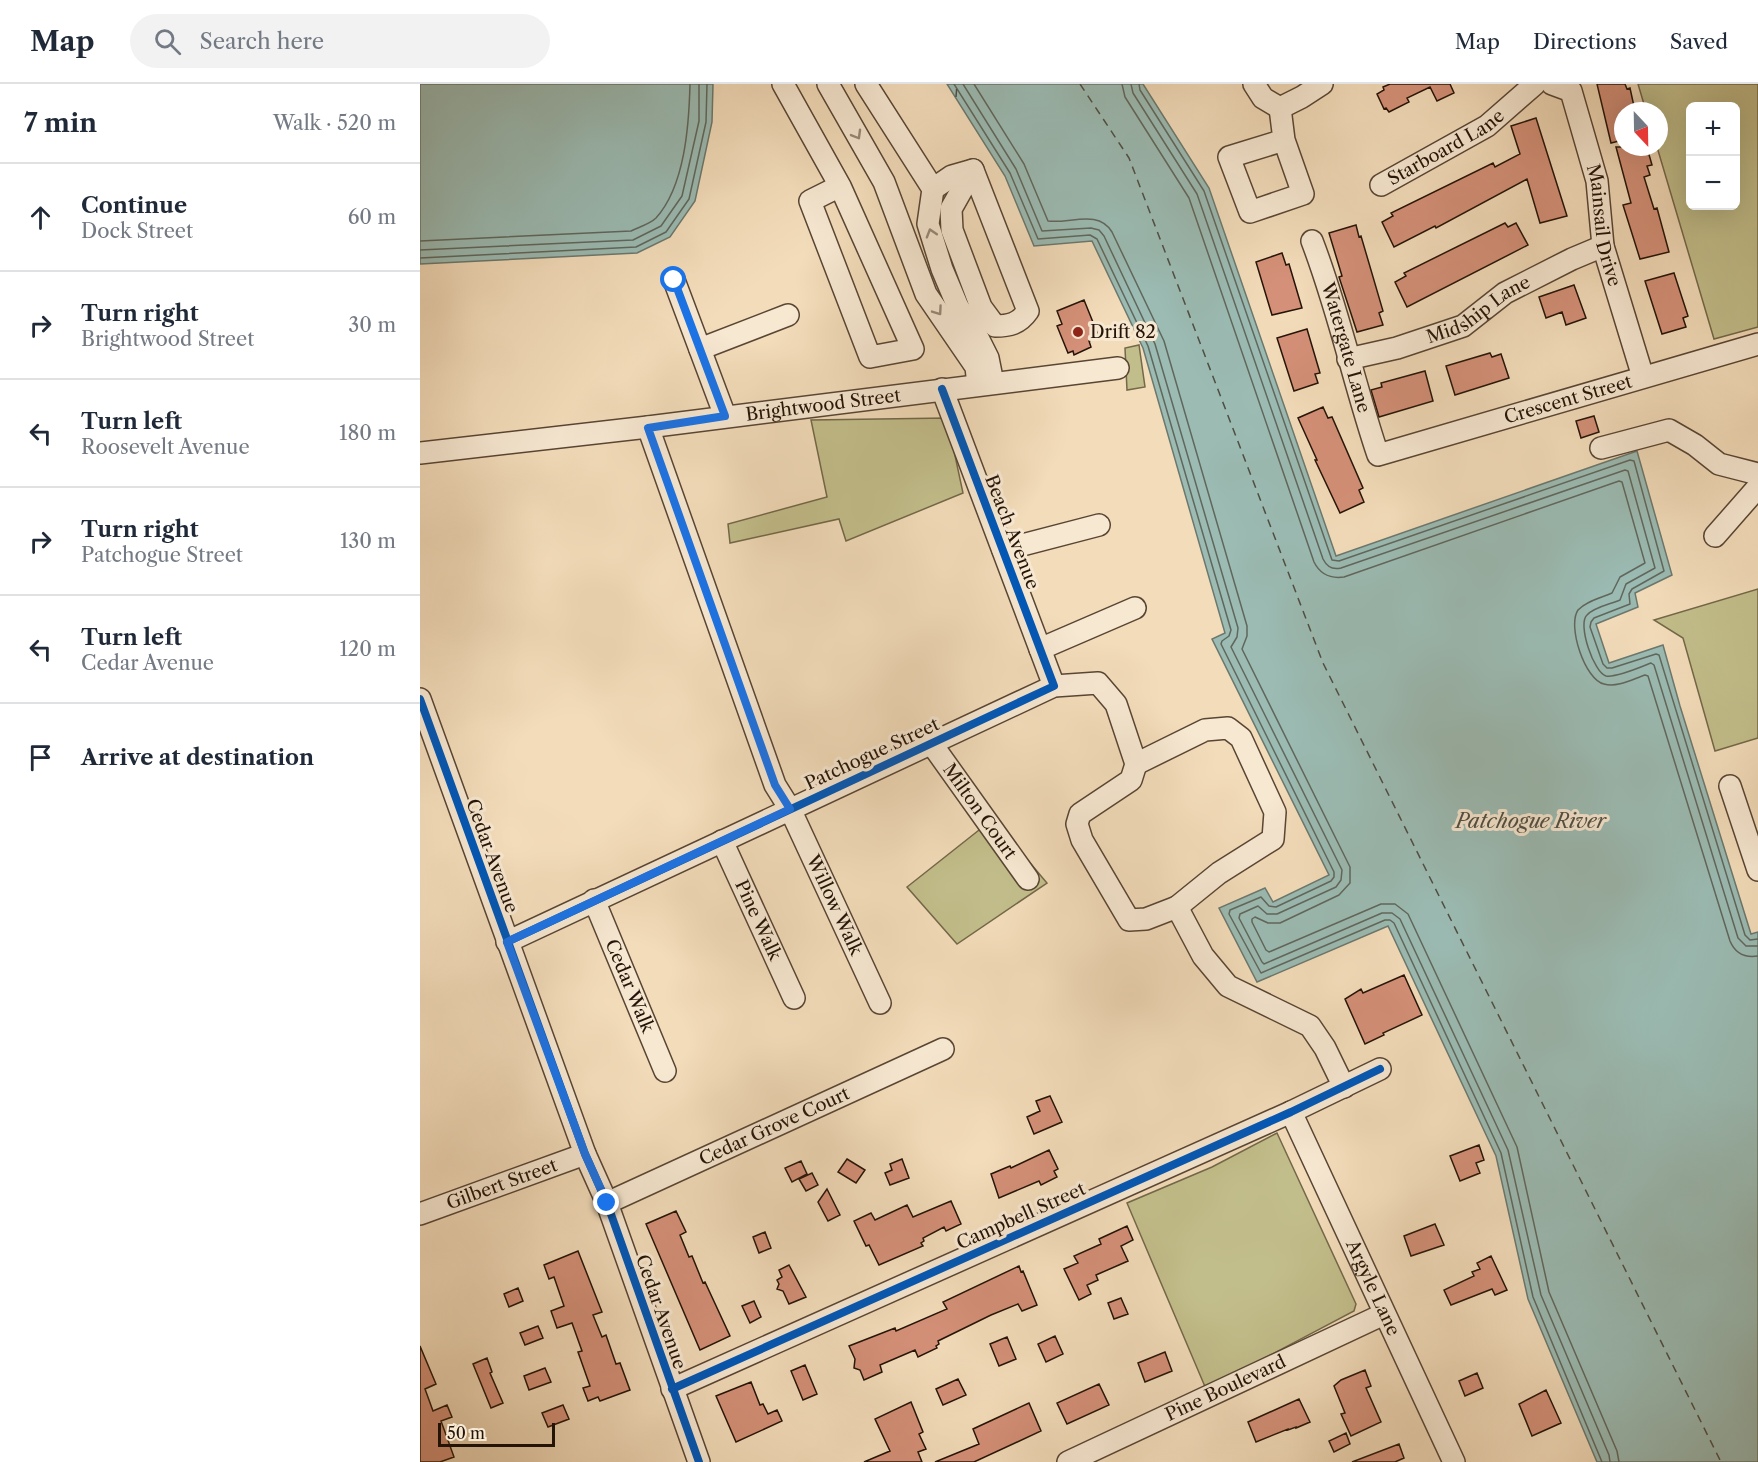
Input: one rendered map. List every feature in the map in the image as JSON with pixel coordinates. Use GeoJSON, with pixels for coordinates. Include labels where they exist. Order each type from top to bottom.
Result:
{"type":"FeatureCollection","features":[{"type":"Feature","properties":{"kind":"street"},"geometry":{"type":"LineString","coordinates":[[783,84],[840,186],[913,349],[870,357],[810,201],[840,186]]}},
{"type":"Feature","properties":{"kind":"street"},"geometry":{"type":"LineString","coordinates":[[828,84],[884,182],[926,294],[985,384]]}},
{"type":"Feature","properties":{"kind":"street"},"geometry":{"type":"LineString","coordinates":[[866,84],[933,189],[928,224],[942,269],[958,307],[988,357],[985,384]]}},
{"type":"Feature","properties":{"kind":"street"},"geometry":{"type":"LineString","coordinates":[[1254,84],[1263,98],[1280,108]]}},
{"type":"Feature","properties":{"kind":"street"},"geometry":{"type":"LineString","coordinates":[[1280,108],[1302,98],[1322,84]]}},
{"type":"Feature","properties":{"kind":"street","name":"Starboard Lane"},"geometry":{"type":"LineString","coordinates":[[1381,185],[1487,126],[1535,84]]}},
{"type":"Feature","properties":{"kind":"street","name":"Mainsail Drive"},"geometry":{"type":"LineString","coordinates":[[1552,84],[1571,91],[1598,181],[1603,246],[1643,377]]}},
{"type":"Feature","properties":{"kind":"street"},"geometry":{"type":"LineString","coordinates":[[1280,108],[1284,141]]}},
{"type":"Feature","properties":{"kind":"street"},"geometry":{"type":"LineString","coordinates":[[933,189],[951,176],[973,171]]}},
{"type":"Feature","properties":{"kind":"street"},"geometry":{"type":"LineString","coordinates":[[973,171],[1028,311],[1022,320],[1009,326],[995,326],[981,307],[952,230],[951,209],[973,171]]}},
{"type":"Feature","properties":{"kind":"street","name":"Watergate Lane"},"geometry":{"type":"LineString","coordinates":[[1312,241],[1328,284],[1348,359],[1378,455]]}},
{"type":"Feature","properties":{"kind":"street","name":"Midship Lane"},"geometry":{"type":"LineString","coordinates":[[1348,359],[1397,348],[1463,326],[1505,293],[1603,246]]}},
{"type":"Feature","properties":{"kind":"street"},"geometry":{"type":"LineString","coordinates":[[674,280],[725,416]]}},
{"type":"Feature","properties":{"kind":"street"},"geometry":{"type":"LineString","coordinates":[[700,349],[788,315]]}},
{"type":"Feature","properties":{"kind":"street","name":"Crescent Street"},"geometry":{"type":"LineString","coordinates":[[1378,455],[1758,344]]}},
{"type":"Feature","properties":{"kind":"street","name":"Brightwood Street"},"geometry":{"type":"LineString","coordinates":[[420,453],[648,428],[725,416],[1118,368]]}},
{"type":"Feature","properties":{"kind":"street","name":"Beach Avenue"},"geometry":{"type":"LineString","coordinates":[[942,389],[1054,686]]}},
{"type":"Feature","properties":{"kind":"street","name":"Willow Walk"},"geometry":{"type":"LineString","coordinates":[[648,428],[775,785],[790,809],[880,1003]]}},
{"type":"Feature","properties":{"kind":"street"},"geometry":{"type":"LineString","coordinates":[[1601,448],[1669,430],[1695,445],[1719,464],[1758,474]]}},
{"type":"Feature","properties":{"kind":"street"},"geometry":{"type":"LineString","coordinates":[[1715,536],[1758,487]]}},
{"type":"Feature","properties":{"kind":"street"},"geometry":{"type":"LineString","coordinates":[[1003,550],[1099,525]]}},
{"type":"Feature","properties":{"kind":"street"},"geometry":{"type":"LineString","coordinates":[[1040,649],[1135,608]]}},
{"type":"Feature","properties":{"kind":"street"},"geometry":{"type":"LineString","coordinates":[[1054,686],[1098,683],[1116,704],[1136,764],[1131,780],[1080,814],[1077,824],[1082,840],[1129,920],[1146,919],[1177,907],[1219,873],[1273,838],[1275,812],[1241,738],[1228,728],[1205,730],[1136,764]]}},
{"type":"Feature","properties":{"kind":"street","name":"Patchogue Street"},"geometry":{"type":"LineString","coordinates":[[507,942],[1054,686]]}},
{"type":"Feature","properties":{"kind":"street","name":"Cedar Avenue"},"geometry":{"type":"LineString","coordinates":[[420,699],[585,1154],[607,1203],[699,1462]]}},
{"type":"Feature","properties":{"kind":"street","name":"Milton Court"},"geometry":{"type":"LineString","coordinates":[[931,743],[1028,879]]}},
{"type":"Feature","properties":{"kind":"street"},"geometry":{"type":"LineString","coordinates":[[1730,786],[1758,870]]}},
{"type":"Feature","properties":{"kind":"street","name":"Pine Walk"},"geometry":{"type":"LineString","coordinates":[[722,841],[794,998]]}},
{"type":"Feature","properties":{"kind":"street","name":"Cedar Walk"},"geometry":{"type":"LineString","coordinates":[[594,900],[665,1071]]}},
{"type":"Feature","properties":{"kind":"street"},"geometry":{"type":"LineString","coordinates":[[1177,907],[1203,956],[1228,986],[1311,1026],[1325,1048],[1344,1087]]}},
{"type":"Feature","properties":{"kind":"street","name":"Cedar Grove Court"},"geometry":{"type":"LineString","coordinates":[[607,1203],[943,1049]]}},
{"type":"Feature","properties":{"kind":"street","name":"Campbell Street"},"geometry":{"type":"LineString","coordinates":[[672,1389],[1291,1112],[1380,1069]]}},
{"type":"Feature","properties":{"kind":"street","name":"Argyle Lane"},"geometry":{"type":"LineString","coordinates":[[1291,1112],[1454,1462]]}},
{"type":"Feature","properties":{"kind":"street","name":"Gilbert Street"},"geometry":{"type":"LineString","coordinates":[[420,1214],[585,1154]]}},
{"type":"Feature","properties":{"kind":"street","name":"Pine Boulevard"},"geometry":{"type":"LineString","coordinates":[[1068,1462],[1384,1314]]}},
{"type":"Feature","properties":{"kind":"shaded area"},"geometry":{"type":"Polygon","coordinates":[[[1638,84],[1758,84],[1758,327],[1714,339],[1660,156],[1668,156],[1668,102],[1643,102],[1638,84]]]}},
{"type":"Feature","properties":{"kind":"shaded area"},"geometry":{"type":"Polygon","coordinates":[[[1139,345],[1145,387],[1127,390],[1125,348],[1139,345]]]}},
{"type":"Feature","properties":{"kind":"shaded area"},"geometry":{"type":"Polygon","coordinates":[[[947,418],[963,493],[846,541],[839,519],[730,543],[728,524],[827,497],[811,420],[947,418]]]}},
{"type":"Feature","properties":{"kind":"shaded area"},"geometry":{"type":"Polygon","coordinates":[[[1758,589],[1758,738],[1715,751],[1683,638],[1654,620],[1758,589]]]}},
{"type":"Feature","properties":{"kind":"shaded area"},"geometry":{"type":"Polygon","coordinates":[[[993,819],[1047,883],[957,944],[907,887],[993,819]]]}},
{"type":"Feature","properties":{"kind":"shaded area"},"geometry":{"type":"Polygon","coordinates":[[[1277,1133],[1356,1304],[1354,1311],[1206,1389],[1127,1203],[1212,1167],[1277,1133]]]}},
{"type":"Feature","properties":{"kind":"water"},"geometry":{"type":"Polygon","coordinates":[[[420,84],[713,84],[712,122],[695,201],[670,237],[637,253],[420,264],[420,84]]]}},
{"type":"Feature","properties":{"kind":"water","name":"Patchogue River"},"geometry":{"type":"Polygon","coordinates":[[[947,84],[1143,84],[1209,188],[1336,556],[1637,451],[1672,575],[1635,593],[1638,607],[1596,624],[1609,663],[1663,645],[1751,934],[1758,932],[1758,1462],[1597,1462],[1528,1299],[1496,1156],[1388,926],[1257,982],[1219,908],[1265,888],[1273,902],[1329,875],[1212,639],[1225,633],[1143,348],[1092,241],[1034,246],[1005,176],[947,84]]]}},
{"type":"Feature","properties":{"kind":"building"},"geometry":{"type":"Polygon","coordinates":[[[1390,84],[1450,84],[1454,93],[1437,101],[1430,87],[1407,98],[1409,102],[1389,112],[1386,108],[1384,109],[1377,94],[1384,90],[1383,87],[1390,84]]]}},
{"type":"Feature","properties":{"kind":"building"},"geometry":{"type":"Polygon","coordinates":[[[1597,84],[1625,84],[1627,89],[1630,88],[1633,102],[1614,102],[1614,142],[1611,143],[1597,84]]]}},
{"type":"Feature","properties":{"kind":"building"},"geometry":{"type":"Polygon","coordinates":[[[1536,118],[1567,216],[1540,223],[1527,179],[1436,228],[1435,226],[1394,247],[1382,222],[1393,216],[1391,213],[1493,163],[1495,167],[1520,154],[1511,126],[1536,118]]]}},
{"type":"Feature","properties":{"kind":"building"},"geometry":{"type":"Polygon","coordinates":[[[1618,156],[1649,156],[1652,165],[1647,166],[1650,175],[1644,177],[1654,209],[1657,208],[1669,252],[1640,259],[1623,205],[1631,203],[1618,156]]]}},
{"type":"Feature","properties":{"kind":"building"},"geometry":{"type":"Polygon","coordinates":[[[1505,223],[1508,227],[1516,223],[1528,245],[1407,307],[1395,282],[1406,276],[1404,273],[1505,223]]]}},
{"type":"Feature","properties":{"kind":"building"},"geometry":{"type":"Polygon","coordinates":[[[1356,225],[1383,311],[1379,313],[1383,325],[1357,332],[1339,277],[1342,276],[1329,233],[1356,225]]]}},
{"type":"Feature","properties":{"kind":"building"},"geometry":{"type":"Polygon","coordinates":[[[1282,253],[1286,265],[1289,264],[1302,308],[1272,315],[1256,262],[1282,253]]]}},
{"type":"Feature","properties":{"kind":"building"},"geometry":{"type":"Polygon","coordinates":[[[1674,273],[1688,316],[1683,318],[1686,327],[1662,334],[1645,281],[1674,273]]]}},
{"type":"Feature","properties":{"kind":"building"},"geometry":{"type":"Polygon","coordinates":[[[1574,285],[1586,318],[1566,325],[1562,312],[1546,318],[1539,297],[1574,285]]]}},
{"type":"Feature","properties":{"kind":"building","name":"Drift 82"},"geometry":{"type":"Polygon","coordinates":[[[1084,300],[1099,337],[1089,341],[1091,347],[1074,355],[1073,351],[1068,353],[1057,326],[1062,324],[1057,311],[1084,300]]]}},
{"type":"Feature","properties":{"kind":"building"},"geometry":{"type":"Polygon","coordinates":[[[1307,329],[1320,373],[1315,374],[1318,383],[1294,391],[1277,338],[1307,329]]]}},
{"type":"Feature","properties":{"kind":"building"},"geometry":{"type":"Polygon","coordinates":[[[1490,353],[1492,357],[1501,354],[1509,378],[1455,395],[1446,366],[1490,353]]]}},
{"type":"Feature","properties":{"kind":"building"},"geometry":{"type":"Polygon","coordinates":[[[1425,371],[1433,401],[1379,417],[1371,390],[1382,387],[1381,383],[1425,371]]]}},
{"type":"Feature","properties":{"kind":"building"},"geometry":{"type":"Polygon","coordinates":[[[1323,407],[1328,418],[1332,417],[1363,488],[1359,490],[1364,502],[1340,513],[1298,418],[1323,407]]]}},
{"type":"Feature","properties":{"kind":"building"},"geometry":{"type":"Polygon","coordinates":[[[1594,416],[1599,432],[1581,438],[1576,421],[1594,416]]]}},
{"type":"Feature","properties":{"kind":"building"},"geometry":{"type":"Polygon","coordinates":[[[1404,975],[1422,1015],[1365,1044],[1345,999],[1361,989],[1363,993],[1404,975]]]}},
{"type":"Feature","properties":{"kind":"building"},"geometry":{"type":"Polygon","coordinates":[[[1050,1096],[1062,1122],[1034,1134],[1027,1117],[1040,1111],[1036,1101],[1050,1096]]]}},
{"type":"Feature","properties":{"kind":"building"},"geometry":{"type":"Polygon","coordinates":[[[1479,1145],[1484,1160],[1476,1163],[1480,1173],[1460,1181],[1450,1156],[1479,1145]]]}},
{"type":"Feature","properties":{"kind":"building"},"geometry":{"type":"Polygon","coordinates":[[[1049,1150],[1058,1169],[1054,1171],[1057,1177],[1041,1185],[1039,1181],[999,1198],[991,1174],[1010,1166],[1011,1168],[1049,1150]]]}},
{"type":"Feature","properties":{"kind":"building"},"geometry":{"type":"Polygon","coordinates":[[[847,1159],[865,1170],[856,1183],[838,1172],[847,1159]]]}},
{"type":"Feature","properties":{"kind":"building"},"geometry":{"type":"Polygon","coordinates":[[[902,1159],[909,1178],[890,1185],[885,1173],[892,1170],[890,1164],[902,1159]]]}},
{"type":"Feature","properties":{"kind":"building"},"geometry":{"type":"Polygon","coordinates":[[[801,1161],[807,1174],[792,1182],[785,1168],[801,1161]]]}},
{"type":"Feature","properties":{"kind":"building"},"geometry":{"type":"Polygon","coordinates":[[[812,1173],[818,1185],[806,1191],[799,1179],[812,1173]]]}},
{"type":"Feature","properties":{"kind":"building"},"geometry":{"type":"Polygon","coordinates":[[[827,1189],[840,1215],[828,1221],[818,1202],[827,1189]]]}},
{"type":"Feature","properties":{"kind":"building"},"geometry":{"type":"Polygon","coordinates":[[[951,1201],[961,1224],[946,1231],[944,1227],[923,1238],[924,1241],[921,1243],[923,1246],[879,1265],[869,1245],[866,1246],[854,1221],[871,1213],[875,1220],[907,1205],[913,1217],[951,1201]]]}},
{"type":"Feature","properties":{"kind":"building"},"geometry":{"type":"Polygon","coordinates":[[[676,1211],[686,1232],[680,1235],[689,1257],[692,1256],[730,1336],[700,1350],[646,1224],[676,1211]]]}},
{"type":"Feature","properties":{"kind":"building"},"geometry":{"type":"Polygon","coordinates":[[[1435,1224],[1444,1245],[1411,1256],[1404,1236],[1435,1224]]]}},
{"type":"Feature","properties":{"kind":"building"},"geometry":{"type":"Polygon","coordinates":[[[1127,1226],[1133,1240],[1121,1246],[1128,1261],[1096,1275],[1098,1280],[1087,1285],[1091,1294],[1079,1300],[1064,1269],[1078,1263],[1074,1256],[1101,1244],[1099,1239],[1127,1226]]]}},
{"type":"Feature","properties":{"kind":"building"},"geometry":{"type":"Polygon","coordinates":[[[765,1232],[771,1248],[759,1253],[753,1237],[765,1232]]]}},
{"type":"Feature","properties":{"kind":"building"},"geometry":{"type":"Polygon","coordinates":[[[578,1251],[602,1312],[593,1315],[602,1337],[606,1335],[616,1364],[620,1363],[630,1390],[600,1401],[598,1397],[588,1401],[583,1388],[590,1386],[578,1352],[582,1351],[572,1323],[557,1328],[551,1311],[564,1306],[554,1277],[549,1279],[544,1265],[578,1251]]]}},
{"type":"Feature","properties":{"kind":"building"},"geometry":{"type":"Polygon","coordinates":[[[1491,1256],[1507,1290],[1495,1295],[1492,1289],[1451,1305],[1444,1290],[1474,1276],[1472,1272],[1480,1269],[1477,1263],[1491,1256]]]}},
{"type":"Feature","properties":{"kind":"building"},"geometry":{"type":"Polygon","coordinates":[[[789,1265],[806,1297],[789,1304],[783,1291],[777,1289],[779,1284],[777,1280],[782,1277],[779,1270],[789,1265]]]}},
{"type":"Feature","properties":{"kind":"building"},"geometry":{"type":"Polygon","coordinates":[[[1019,1266],[1037,1305],[1022,1311],[1018,1304],[991,1315],[938,1341],[937,1348],[918,1357],[915,1350],[880,1365],[882,1372],[864,1380],[860,1370],[854,1368],[855,1359],[849,1346],[895,1328],[896,1331],[947,1309],[943,1302],[1019,1266]]]}},
{"type":"Feature","properties":{"kind":"building"},"geometry":{"type":"Polygon","coordinates":[[[518,1288],[523,1301],[509,1307],[504,1294],[518,1288]]]}},
{"type":"Feature","properties":{"kind":"building"},"geometry":{"type":"Polygon","coordinates":[[[1121,1298],[1128,1314],[1114,1319],[1108,1303],[1121,1298]]]}},
{"type":"Feature","properties":{"kind":"building"},"geometry":{"type":"Polygon","coordinates":[[[754,1301],[761,1317],[750,1323],[742,1306],[754,1301]]]}},
{"type":"Feature","properties":{"kind":"building"},"geometry":{"type":"Polygon","coordinates":[[[538,1326],[543,1338],[525,1345],[520,1333],[538,1326]]]}},
{"type":"Feature","properties":{"kind":"building"},"geometry":{"type":"Polygon","coordinates":[[[1055,1336],[1063,1354],[1046,1362],[1038,1344],[1055,1336]]]}},
{"type":"Feature","properties":{"kind":"building"},"geometry":{"type":"Polygon","coordinates":[[[1007,1337],[1016,1359],[999,1366],[990,1344],[1007,1337]]]}},
{"type":"Feature","properties":{"kind":"building"},"geometry":{"type":"Polygon","coordinates":[[[420,1346],[436,1384],[425,1389],[433,1411],[447,1405],[452,1417],[441,1421],[454,1457],[440,1462],[420,1462],[420,1346]]]}},
{"type":"Feature","properties":{"kind":"building"},"geometry":{"type":"Polygon","coordinates":[[[1165,1352],[1172,1371],[1145,1382],[1138,1363],[1165,1352]]]}},
{"type":"Feature","properties":{"kind":"building"},"geometry":{"type":"Polygon","coordinates":[[[487,1358],[492,1372],[490,1373],[503,1403],[491,1408],[473,1364],[487,1358]]]}},
{"type":"Feature","properties":{"kind":"building"},"geometry":{"type":"Polygon","coordinates":[[[805,1365],[817,1394],[803,1400],[791,1371],[805,1365]]]}},
{"type":"Feature","properties":{"kind":"building"},"geometry":{"type":"Polygon","coordinates":[[[545,1368],[551,1382],[529,1390],[524,1376],[545,1368]]]}},
{"type":"Feature","properties":{"kind":"building"},"geometry":{"type":"Polygon","coordinates":[[[1365,1370],[1371,1386],[1366,1388],[1381,1422],[1351,1436],[1341,1414],[1345,1413],[1334,1386],[1341,1380],[1365,1370]]]}},
{"type":"Feature","properties":{"kind":"building"},"geometry":{"type":"Polygon","coordinates":[[[1477,1373],[1483,1388],[1465,1396],[1459,1381],[1477,1373]]]}},
{"type":"Feature","properties":{"kind":"building"},"geometry":{"type":"Polygon","coordinates":[[[958,1379],[966,1395],[943,1405],[936,1389],[958,1379]]]}},
{"type":"Feature","properties":{"kind":"building"},"geometry":{"type":"Polygon","coordinates":[[[751,1382],[760,1405],[763,1404],[768,1414],[777,1410],[782,1421],[736,1442],[716,1396],[751,1382]]]}},
{"type":"Feature","properties":{"kind":"building"},"geometry":{"type":"Polygon","coordinates":[[[1099,1384],[1109,1405],[1067,1424],[1057,1403],[1099,1384]]]}},
{"type":"Feature","properties":{"kind":"building"},"geometry":{"type":"Polygon","coordinates":[[[1546,1390],[1561,1423],[1532,1436],[1519,1404],[1546,1390]]]}},
{"type":"Feature","properties":{"kind":"building"},"geometry":{"type":"Polygon","coordinates":[[[1299,1399],[1310,1422],[1256,1442],[1248,1422],[1299,1399]]]}},
{"type":"Feature","properties":{"kind":"building"},"geometry":{"type":"Polygon","coordinates":[[[911,1402],[923,1432],[919,1434],[926,1449],[918,1452],[922,1462],[864,1462],[890,1451],[875,1419],[911,1402]]]}},
{"type":"Feature","properties":{"kind":"building"},"geometry":{"type":"Polygon","coordinates":[[[1029,1403],[1041,1431],[974,1462],[935,1462],[979,1444],[973,1429],[1029,1403]]]}},
{"type":"Feature","properties":{"kind":"building"},"geometry":{"type":"Polygon","coordinates":[[[563,1405],[569,1419],[548,1427],[542,1413],[563,1405]]]}},
{"type":"Feature","properties":{"kind":"building"},"geometry":{"type":"Polygon","coordinates":[[[1346,1433],[1350,1444],[1334,1452],[1329,1441],[1346,1433]]]}},
{"type":"Feature","properties":{"kind":"building"},"geometry":{"type":"Polygon","coordinates":[[[1399,1444],[1404,1458],[1395,1462],[1352,1462],[1399,1444]]]}},
{"type":"Feature","properties":{"kind":"ferry route"},"geometry":{"type":"LineString","coordinates":[[956,97],[957,84]]}},
{"type":"Feature","properties":{"kind":"ferry route"},"geometry":{"type":"LineString","coordinates":[[1080,84],[1129,158],[1323,663],[1721,1462]]}},
{"type":"Feature","properties":{"kind":"cycle path"},"geometry":{"type":"LineString","coordinates":[[507,942],[1054,686],[942,389]]}},
{"type":"Feature","properties":{"kind":"cycle path"},"geometry":{"type":"LineString","coordinates":[[420,699],[585,1154],[607,1203],[699,1462]]}},
{"type":"Feature","properties":{"kind":"cycle path"},"geometry":{"type":"LineString","coordinates":[[672,1389],[1291,1112],[1380,1069]]}},
{"type":"Feature","properties":{"kind":"place","name":"Drift 82"},"geometry":{"type":"Point","coordinates":[1078,332]}},
{"type":"Feature","properties":{"kind":"route"},"geometry":{"type":"LineString","coordinates":[[607,1203],[585,1154],[507,942],[790,809],[775,785],[648,428],[725,416],[674,280]]}}]}
